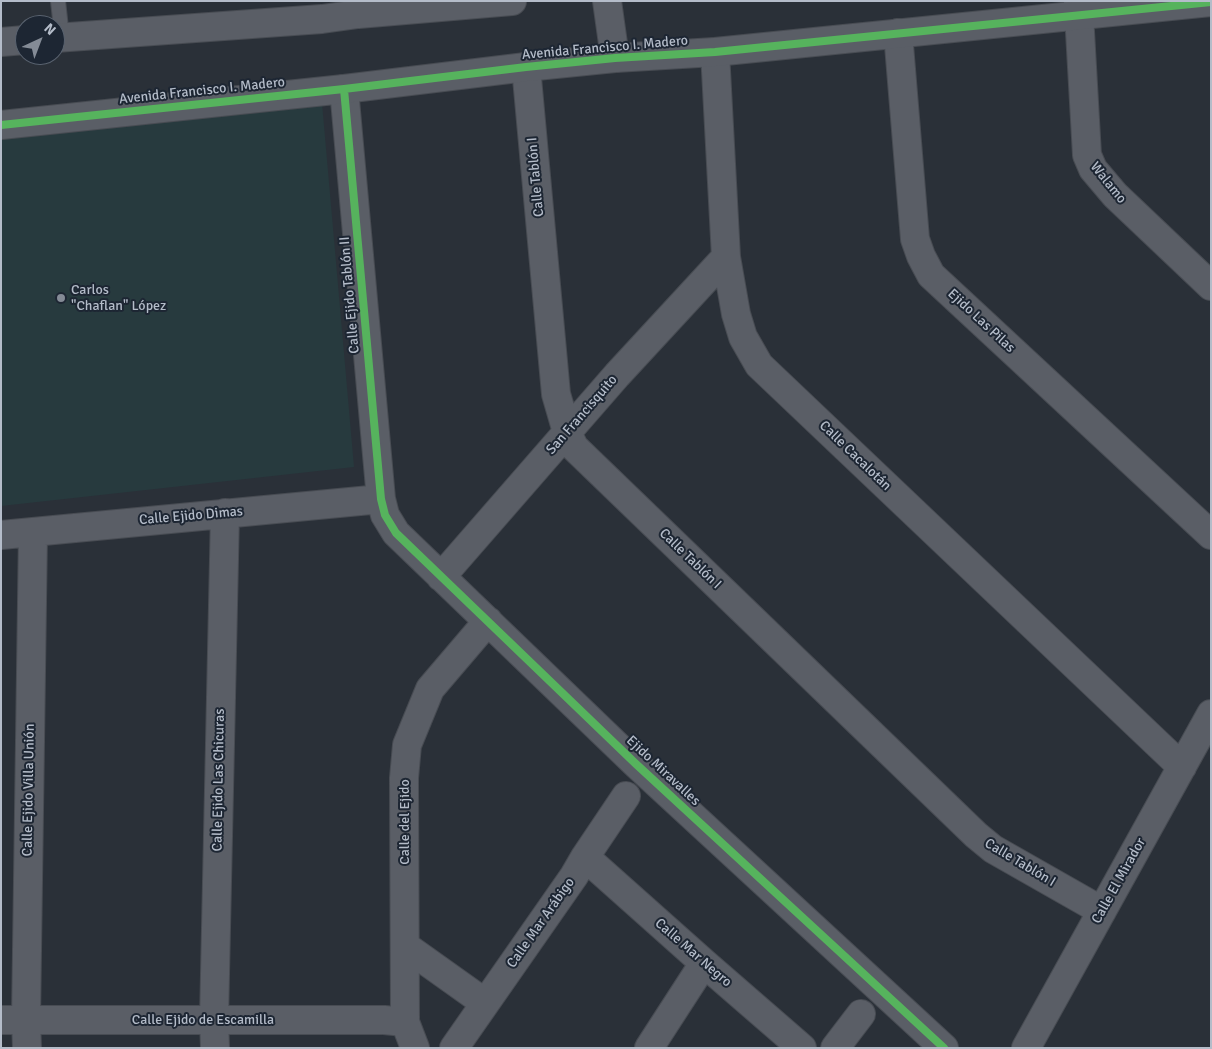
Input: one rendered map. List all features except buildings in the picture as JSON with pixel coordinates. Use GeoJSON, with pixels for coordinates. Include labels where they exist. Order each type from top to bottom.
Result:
{"type":"FeatureCollection","features":[{"type":"Feature","properties":{"kind":"street"},"geometry":{"type":"LineString","coordinates":[[65,38],[322,19],[358,8],[512,1]]}},
{"type":"Feature","properties":{"kind":"street"},"geometry":{"type":"LineString","coordinates":[[607,1],[615,58]]}},
{"type":"Feature","properties":{"kind":"street","name":"Avenida Francisco I. Madero"},"geometry":{"type":"LineString","coordinates":[[1,125],[344,89],[526,67],[615,58],[715,52],[898,33],[1078,8],[1211,2]]}},
{"type":"Feature","properties":{"kind":"street","name":"Walamo"},"geometry":{"type":"LineString","coordinates":[[1078,8],[1087,154],[1093,169],[1115,195],[1211,286]]}},
{"type":"Feature","properties":{"kind":"street","name":"Ejido Las Pilas"},"geometry":{"type":"LineString","coordinates":[[898,33],[915,238],[921,256],[932,275],[1211,535]]}},
{"type":"Feature","properties":{"kind":"street"},"geometry":{"type":"LineString","coordinates":[[1,42],[15,41]]}},
{"type":"Feature","properties":{"kind":"street","name":"Calle Cacalotán"},"geometry":{"type":"LineString","coordinates":[[715,52],[726,257],[736,314],[743,337],[759,365],[1182,767]]}},
{"type":"Feature","properties":{"kind":"street","name":"Calle Tablón I"},"geometry":{"type":"LineString","coordinates":[[526,67],[556,394],[567,432],[574,447],[976,835],[993,849],[1102,911]]}},
{"type":"Feature","properties":{"kind":"street","name":"Calle Ejido Tablón II"},"geometry":{"type":"LineString","coordinates":[[344,89],[381,499]]}},
{"type":"Feature","properties":{"kind":"street","name":"San Francisquito"},"geometry":{"type":"LineString","coordinates":[[441,577],[617,375],[726,257]]}},
{"type":"Feature","properties":{"kind":"street","name":"Calle Ejido Dimas"},"geometry":{"type":"LineString","coordinates":[[1,535],[381,499]]}},
{"type":"Feature","properties":{"kind":"street","name":"Ejido Miravalles"},"geometry":{"type":"LineString","coordinates":[[381,499],[385,516],[396,533],[441,577],[636,764],[944,1048]]}},
{"type":"Feature","properties":{"kind":"street","name":"Calle Ejido Las Chicuras"},"geometry":{"type":"LineString","coordinates":[[215,1048],[214,1020],[226,513]]}},
{"type":"Feature","properties":{"kind":"street","name":"Calle Ejido Villa Unión"},"geometry":{"type":"LineString","coordinates":[[27,1048],[14,1020],[33,532]]}},
{"type":"Feature","properties":{"kind":"street","name":"Calle del Ejido"},"geometry":{"type":"LineString","coordinates":[[415,1048],[405,1022],[404,778],[407,745],[430,689],[488,621]]}},
{"type":"Feature","properties":{"kind":"street","name":"Calle El Mirador"},"geometry":{"type":"LineString","coordinates":[[1026,1048],[1211,714]]}},
{"type":"Feature","properties":{"kind":"street","name":"Calle Mar Arábigo"},"geometry":{"type":"LineString","coordinates":[[454,1048],[574,876],[626,796]]}},
{"type":"Feature","properties":{"kind":"street","name":"Calle Mar Negro"},"geometry":{"type":"LineString","coordinates":[[585,857],[802,1048]]}},
{"type":"Feature","properties":{"kind":"street"},"geometry":{"type":"LineString","coordinates":[[405,946],[485,1003]]}},
{"type":"Feature","properties":{"kind":"street"},"geometry":{"type":"LineString","coordinates":[[649,1048],[704,963]]}},
{"type":"Feature","properties":{"kind":"street"},"geometry":{"type":"LineString","coordinates":[[835,1048],[861,1014]]}},
{"type":"Feature","properties":{"kind":"street","name":"Calle Ejido de Escamilla"},"geometry":{"type":"LineString","coordinates":[[14,1020],[384,1020],[405,1022]]}},
{"type":"Feature","properties":{"kind":"lane"},"geometry":{"type":"LineString","coordinates":[[58,1],[58,15]]}},
{"type":"Feature","properties":{"kind":"green space"},"geometry":{"type":"Polygon","coordinates":[[[322,103],[354,467],[1,506],[1,136],[322,103]]]}},
{"type":"Feature","properties":{"kind":"cycle path"},"geometry":{"type":"LineString","coordinates":[[1,125],[344,89],[526,67],[615,58],[715,52],[1211,2]]}},
{"type":"Feature","properties":{"kind":"cycle path"},"geometry":{"type":"LineString","coordinates":[[344,89],[381,499],[385,515],[396,533],[636,764],[944,1048]]}},
{"type":"Feature","properties":{"kind":"place","name":"Carlos \"Chaflan\" López"},"geometry":{"type":"Point","coordinates":[61,298]}}]}
